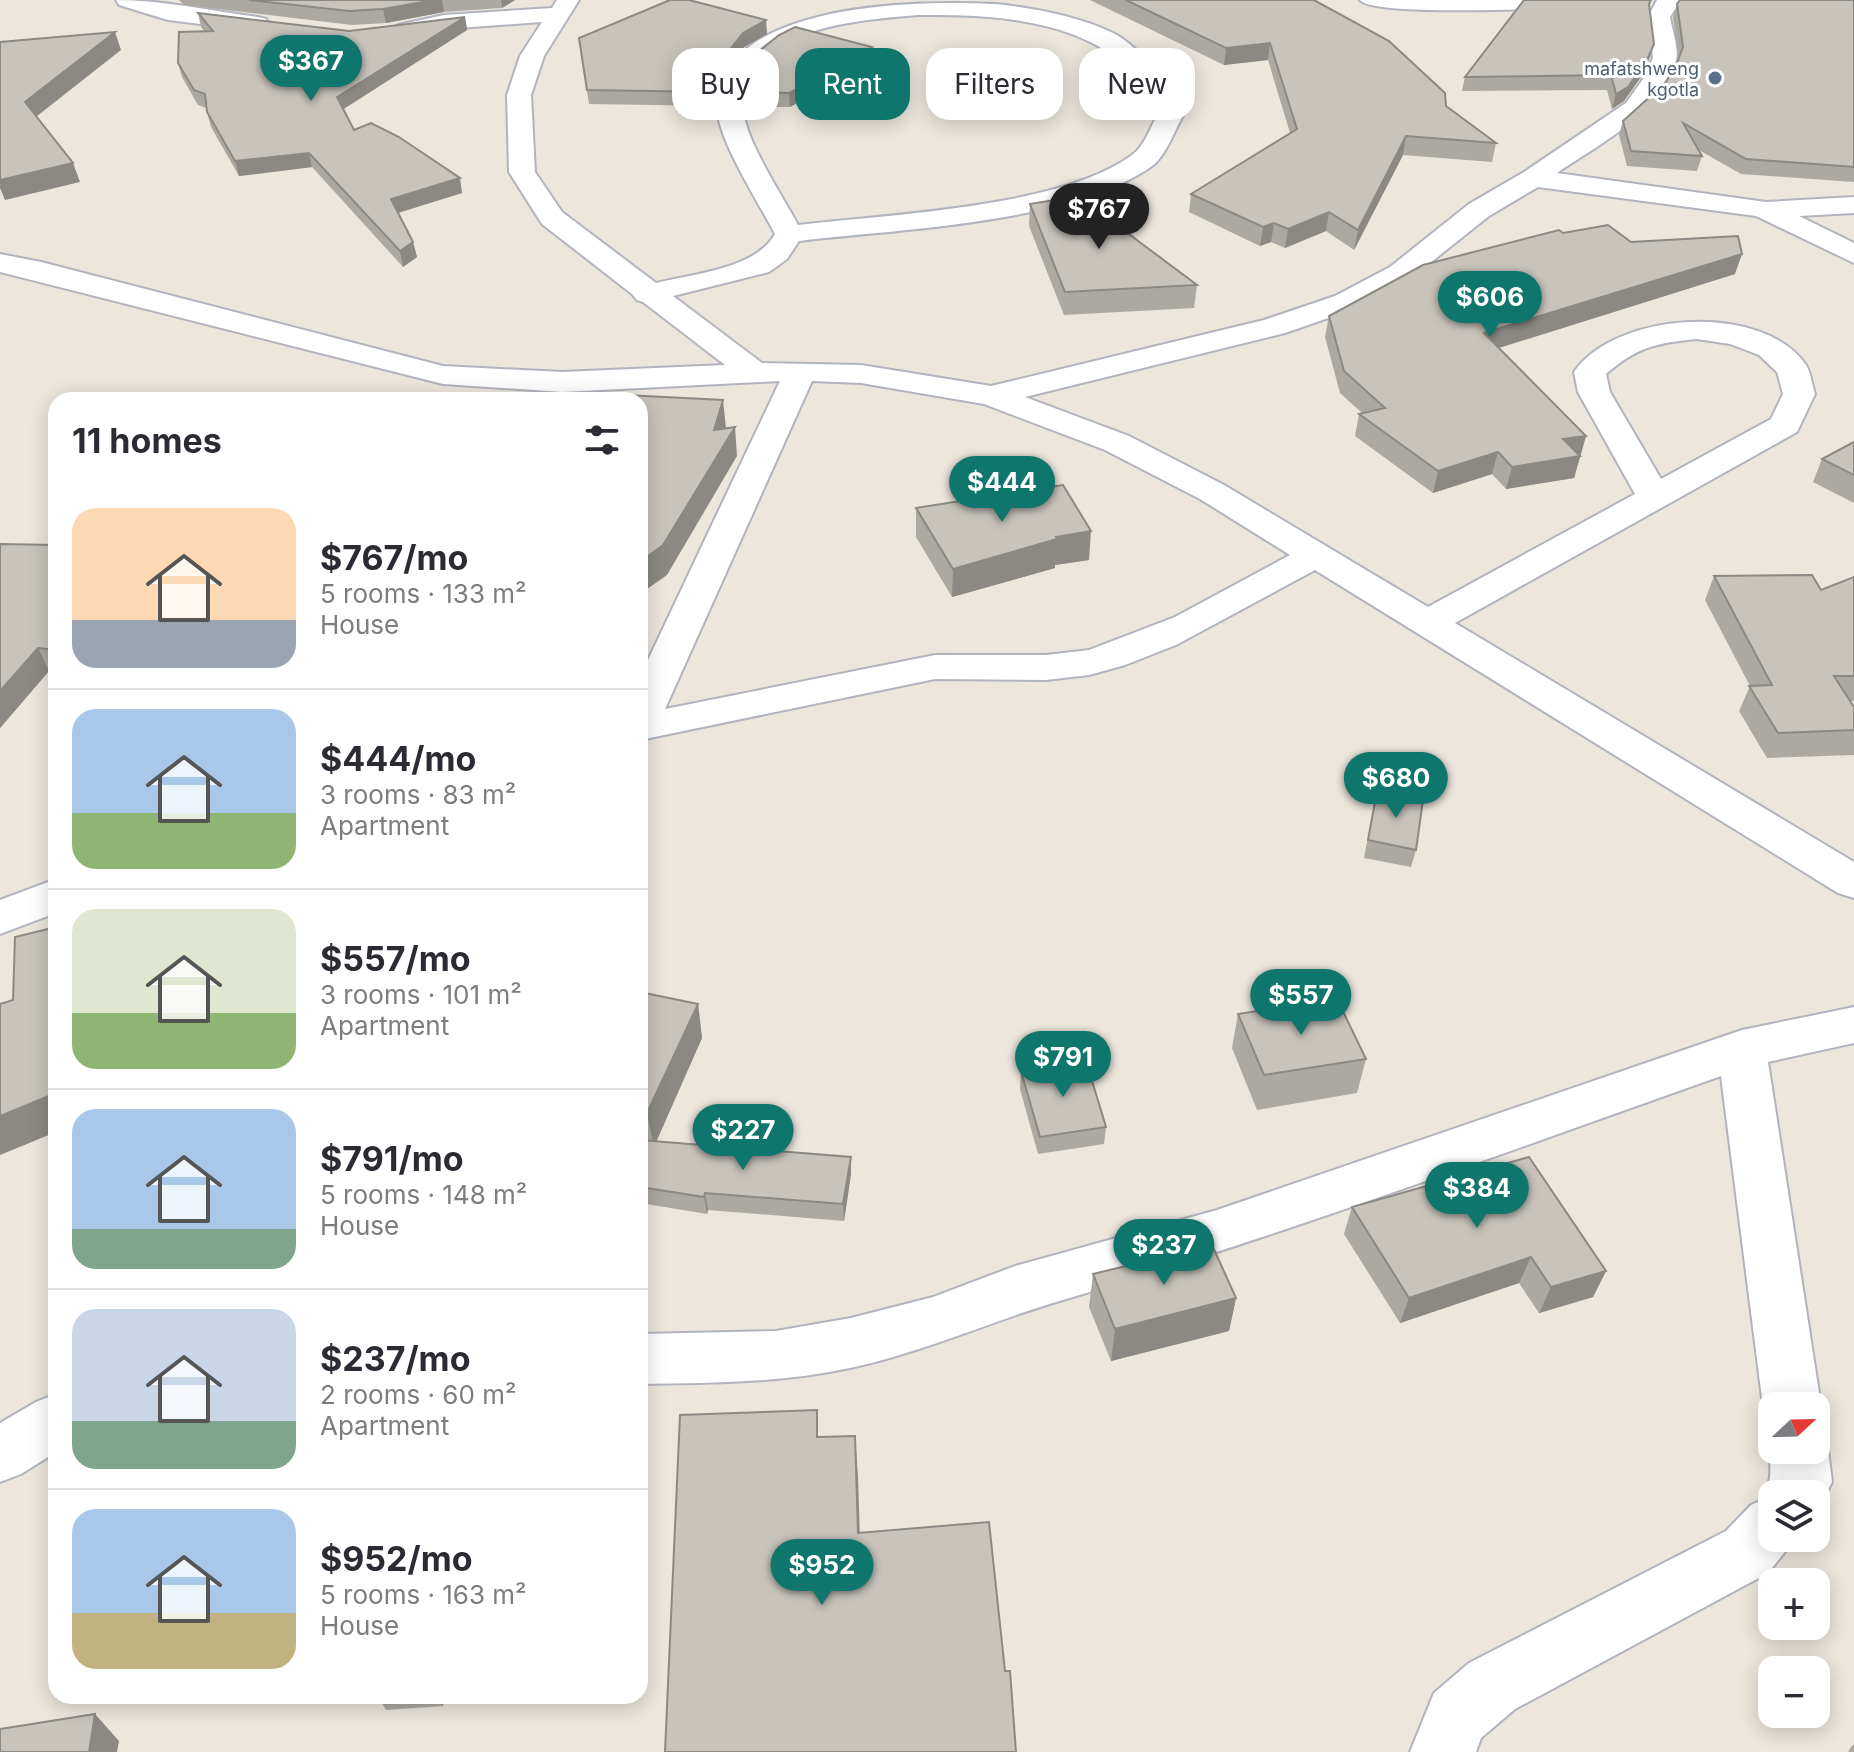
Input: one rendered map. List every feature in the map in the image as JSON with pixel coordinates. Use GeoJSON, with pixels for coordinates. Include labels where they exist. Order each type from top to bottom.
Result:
{"type":"FeatureCollection","features":[{"type":"Feature","properties":{"kind":"street"},"geometry":{"type":"LineString","coordinates":[[127,0],[168,13],[275,26]]}},
{"type":"Feature","properties":{"kind":"street"},"geometry":{"type":"LineString","coordinates":[[1371,0],[1418,4],[1600,0]]}},
{"type":"Feature","properties":{"kind":"street"},"geometry":{"type":"LineString","coordinates":[[991,396],[1274,327],[1346,302],[1400,273],[1479,210],[1533,178],[1635,108],[1658,76],[1665,58],[1659,17],[1662,7],[1670,0]]}},
{"type":"Feature","properties":{"kind":"street"},"geometry":{"type":"LineString","coordinates":[[920,3],[1002,6],[1048,15],[1106,38],[1164,95],[1171,114],[1145,159],[1101,183],[1068,196],[967,213],[789,234],[731,118],[733,91],[741,65],[772,39],[830,18],[866,9],[920,3]]}},
{"type":"Feature","properties":{"kind":"street"},"geometry":{"type":"LineString","coordinates":[[386,33],[444,22],[564,7]]}},
{"type":"Feature","properties":{"kind":"street"},"geometry":{"type":"LineString","coordinates":[[564,7],[532,56],[519,95],[522,172],[552,218],[647,294],[755,373]]}},
{"type":"Feature","properties":{"kind":"street"},"geometry":{"type":"LineString","coordinates":[[1533,178],[1763,209],[1854,205]]}},
{"type":"Feature","properties":{"kind":"street"},"geometry":{"type":"LineString","coordinates":[[1763,209],[1854,254]]}},
{"type":"Feature","properties":{"kind":"street"},"geometry":{"type":"LineString","coordinates":[[647,294],[759,266],[774,258],[789,234]]}},
{"type":"Feature","properties":{"kind":"street"},"geometry":{"type":"LineString","coordinates":[[0,263],[497,390],[562,382],[801,371],[861,374],[991,396],[1117,443],[1212,492],[1854,882]]}},
{"type":"Feature","properties":{"kind":"street"},"geometry":{"type":"LineString","coordinates":[[1426,623],[1785,425],[1800,409],[1801,383],[1792,362],[1762,343],[1740,334],[1709,329],[1637,338],[1618,346],[1599,360],[1590,372],[1594,392],[1654,497]]}},
{"type":"Feature","properties":{"kind":"street"},"geometry":{"type":"LineString","coordinates":[[648,702],[801,371]]}},
{"type":"Feature","properties":{"kind":"street"},"geometry":{"type":"LineString","coordinates":[[648,725],[935,667],[978,665],[1043,669],[1110,658],[1189,622],[1314,556]]}},
{"type":"Feature","properties":{"kind":"street"},"geometry":{"type":"LineString","coordinates":[[0,918],[48,898]]}},
{"type":"Feature","properties":{"kind":"street"},"geometry":{"type":"LineString","coordinates":[[648,1359],[776,1356],[851,1343],[935,1321],[1015,1290],[1217,1232],[1742,1049],[1854,1025]]}},
{"type":"Feature","properties":{"kind":"street"},"geometry":{"type":"LineString","coordinates":[[1742,1049],[1790,1392]]}},
{"type":"Feature","properties":{"kind":"street"},"geometry":{"type":"LineString","coordinates":[[0,1455],[48,1426]]}},
{"type":"Feature","properties":{"kind":"street"},"geometry":{"type":"LineString","coordinates":[[1443,1752],[1457,1716],[1492,1686],[1747,1552],[1758,1540]]}},
{"type":"Feature","properties":{"kind":"building"},"geometry":{"type":"Polygon","coordinates":[[[249,0],[434,0],[349,11],[249,0]]]}},
{"type":"Feature","properties":{"kind":"building"},"geometry":{"type":"Polygon","coordinates":[[[670,0],[689,0],[766,20],[743,33],[731,48],[672,48],[672,91],[587,90],[579,38],[670,0]]]}},
{"type":"Feature","properties":{"kind":"building"},"geometry":{"type":"Polygon","coordinates":[[[1126,0],[1314,0],[1389,41],[1445,93],[1446,106],[1496,143],[1406,136],[1358,230],[1329,212],[1288,229],[1274,223],[1263,227],[1191,194],[1297,129],[1270,43],[1226,48],[1126,0]]]}},
{"type":"Feature","properties":{"kind":"building"},"geometry":{"type":"Polygon","coordinates":[[[1524,0],[1651,0],[1654,44],[1628,87],[1616,94],[1611,75],[1465,77],[1524,0]]]}},
{"type":"Feature","properties":{"kind":"building"},"geometry":{"type":"Polygon","coordinates":[[[1680,0],[1854,0],[1854,167],[1746,159],[1683,123],[1702,156],[1631,151],[1623,121],[1665,83],[1683,47],[1677,4],[1680,0]]]}},
{"type":"Feature","properties":{"kind":"building"},"geometry":{"type":"Polygon","coordinates":[[[198,13],[349,31],[465,17],[337,97],[354,130],[371,123],[399,137],[460,178],[391,199],[413,242],[400,251],[309,153],[235,161],[207,112],[205,94],[194,90],[178,63],[179,32],[213,31],[198,13]]]}},
{"type":"Feature","properties":{"kind":"building"},"geometry":{"type":"Polygon","coordinates":[[[795,27],[872,47],[795,48],[795,90],[779,93],[779,48],[763,48],[795,27]]]}},
{"type":"Feature","properties":{"kind":"building"},"geometry":{"type":"Polygon","coordinates":[[[115,32],[25,102],[73,163],[0,180],[0,42],[115,32]]]}},
{"type":"Feature","properties":{"kind":"building"},"geometry":{"type":"Polygon","coordinates":[[[1078,196],[1197,285],[1065,292],[1030,204],[1078,196]]]}},
{"type":"Feature","properties":{"kind":"building"},"geometry":{"type":"Polygon","coordinates":[[[1608,225],[1631,242],[1738,236],[1742,254],[1484,333],[1586,436],[1563,439],[1580,456],[1512,467],[1498,452],[1438,471],[1359,414],[1385,408],[1344,371],[1329,316],[1423,265],[1559,230],[1563,233],[1608,225]]]}},
{"type":"Feature","properties":{"kind":"building"},"geometry":{"type":"Polygon","coordinates":[[[648,396],[723,400],[714,430],[735,427],[663,545],[648,556],[648,396]]]}},
{"type":"Feature","properties":{"kind":"building"},"geometry":{"type":"Polygon","coordinates":[[[1854,442],[1854,475],[1822,459],[1854,442]]]}},
{"type":"Feature","properties":{"kind":"building"},"geometry":{"type":"Polygon","coordinates":[[[1063,485],[1091,531],[1056,537],[953,569],[916,508],[1063,485]]]}},
{"type":"Feature","properties":{"kind":"building"},"geometry":{"type":"Polygon","coordinates":[[[0,544],[48,545],[48,649],[38,648],[0,691],[0,544]]]}},
{"type":"Feature","properties":{"kind":"building"},"geometry":{"type":"Polygon","coordinates":[[[1812,575],[1821,590],[1854,577],[1854,676],[1834,676],[1854,707],[1854,730],[1778,733],[1749,686],[1772,685],[1714,576],[1812,575]]]}},
{"type":"Feature","properties":{"kind":"building"},"geometry":{"type":"Polygon","coordinates":[[[1377,791],[1423,800],[1416,850],[1368,840],[1377,791]]]}},
{"type":"Feature","properties":{"kind":"building"},"geometry":{"type":"Polygon","coordinates":[[[48,929],[48,1096],[0,1116],[0,1004],[13,1000],[15,937],[48,929]]]}},
{"type":"Feature","properties":{"kind":"building"},"geometry":{"type":"Polygon","coordinates":[[[648,994],[698,1004],[648,1111],[648,994]]]}},
{"type":"Feature","properties":{"kind":"building"},"geometry":{"type":"Polygon","coordinates":[[[1337,999],[1366,1059],[1264,1075],[1238,1014],[1337,999]]]}},
{"type":"Feature","properties":{"kind":"building"},"geometry":{"type":"Polygon","coordinates":[[[1086,1061],[1106,1127],[1040,1137],[1021,1071],[1086,1061]]]}},
{"type":"Feature","properties":{"kind":"building"},"geometry":{"type":"Polygon","coordinates":[[[648,1141],[851,1157],[843,1204],[705,1193],[704,1197],[648,1188],[648,1141]]]}},
{"type":"Feature","properties":{"kind":"building"},"geometry":{"type":"Polygon","coordinates":[[[1529,1157],[1606,1271],[1551,1287],[1531,1257],[1409,1298],[1352,1207],[1529,1157]]]}},
{"type":"Feature","properties":{"kind":"building"},"geometry":{"type":"Polygon","coordinates":[[[1212,1245],[1236,1298],[1115,1329],[1093,1274],[1212,1245]]]}},
{"type":"Feature","properties":{"kind":"building"},"geometry":{"type":"Polygon","coordinates":[[[817,1410],[817,1437],[855,1436],[858,1533],[989,1522],[1005,1671],[1010,1671],[1016,1752],[665,1752],[680,1415],[817,1410]]]}},
{"type":"Feature","properties":{"kind":"building"},"geometry":{"type":"Polygon","coordinates":[[[95,1714],[89,1752],[0,1752],[0,1729],[95,1714]]]}},
{"type":"Feature","properties":{"kind":"place","name":"mafatshweng kgotla"},"geometry":{"type":"Point","coordinates":[1715,78]}}]}
